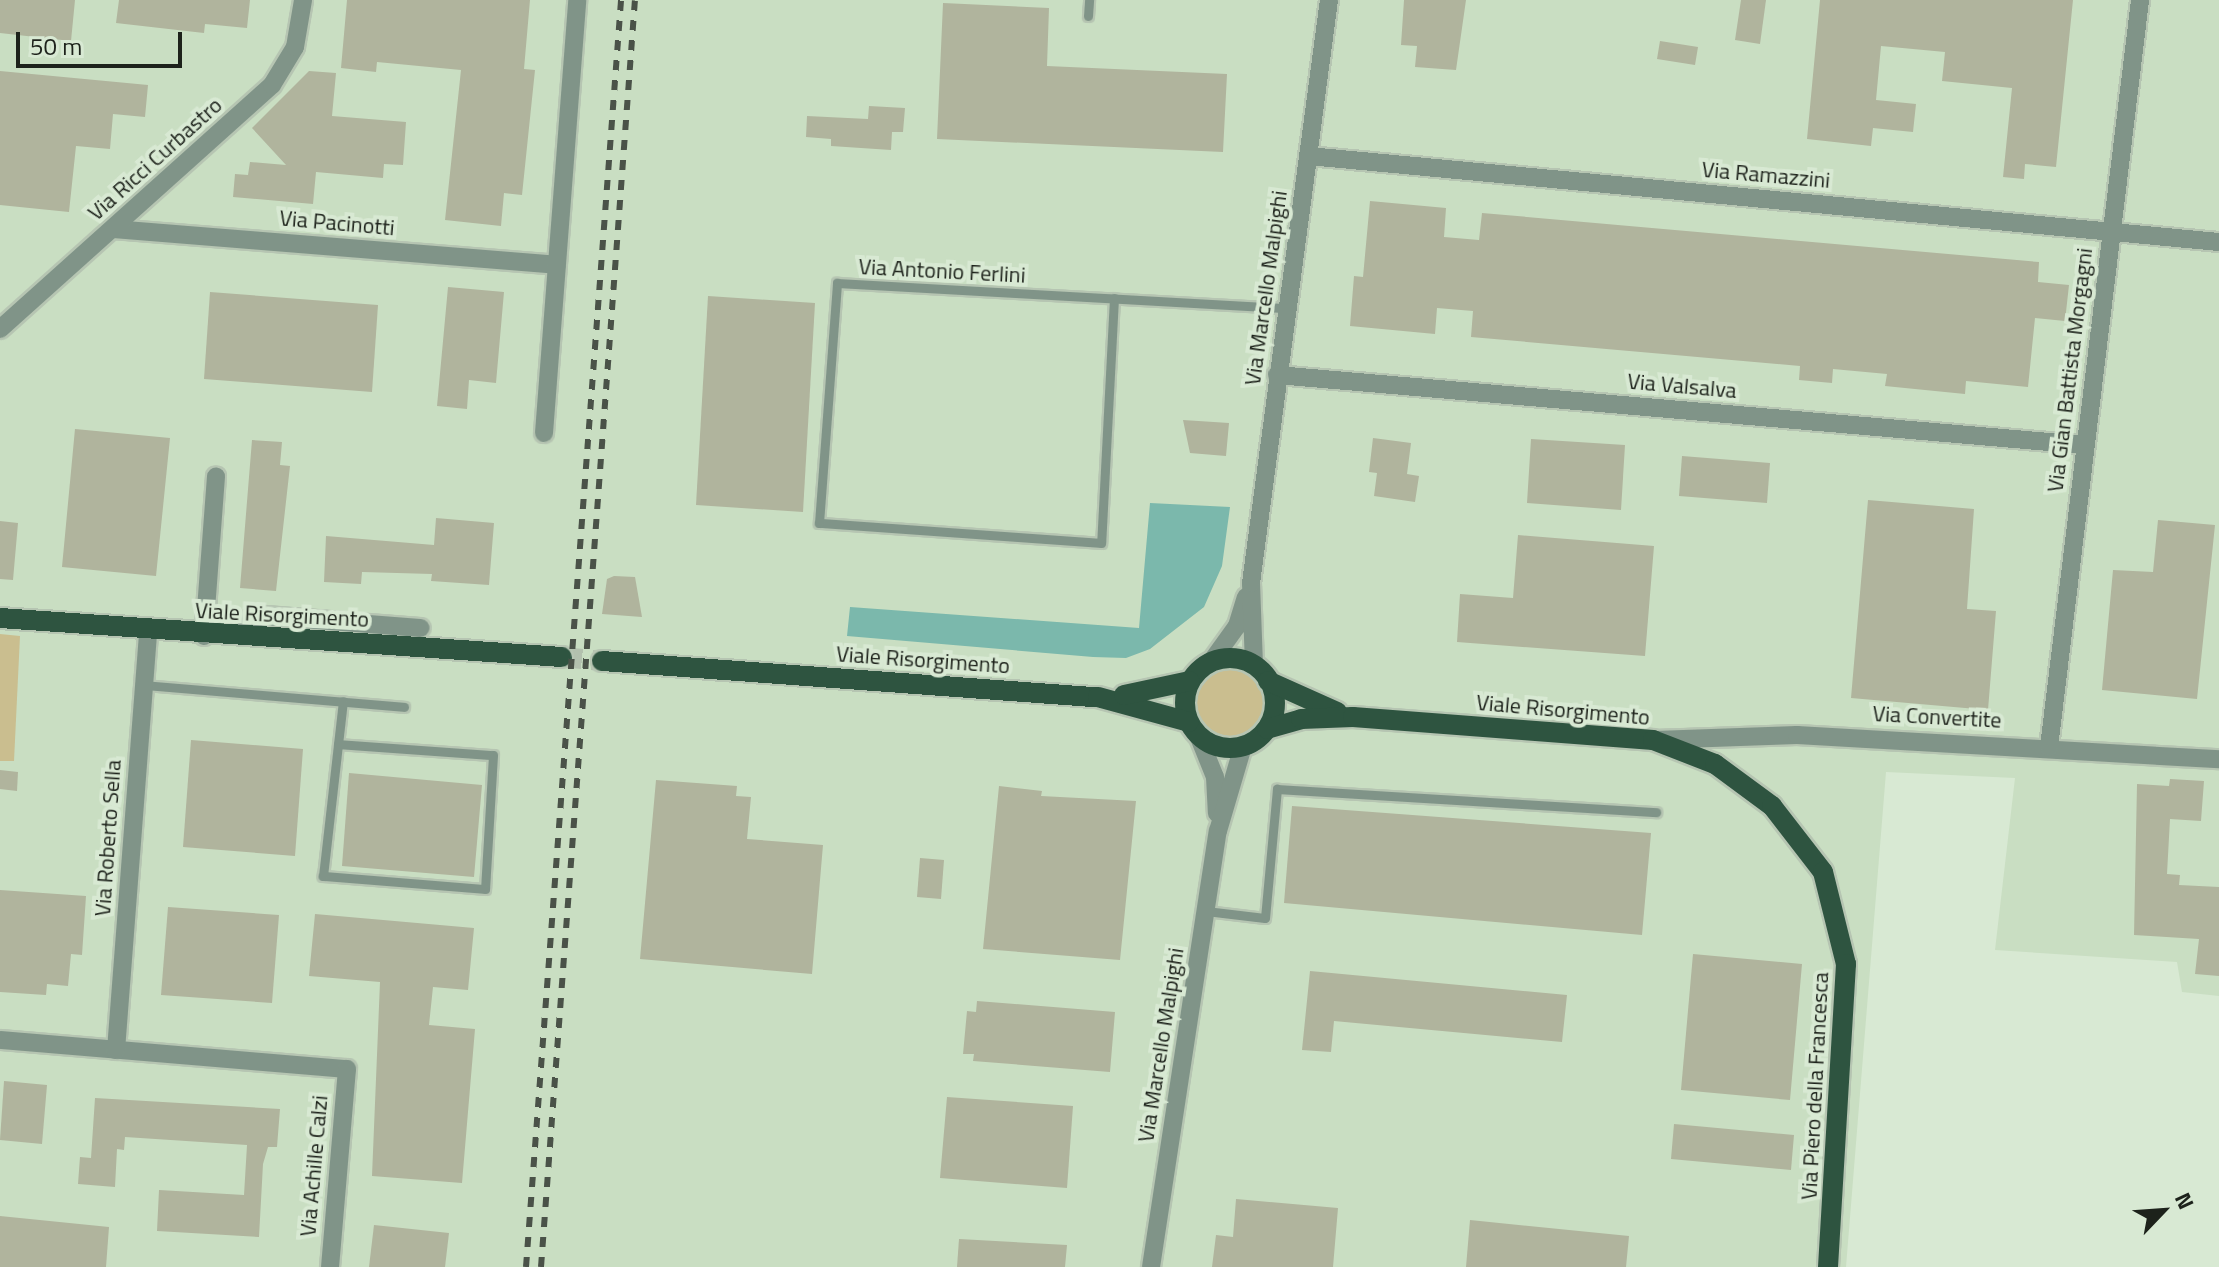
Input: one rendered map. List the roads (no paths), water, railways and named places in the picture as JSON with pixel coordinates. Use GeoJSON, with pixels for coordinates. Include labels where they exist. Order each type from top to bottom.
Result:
{"type":"FeatureCollection","features":[{"type":"Feature","properties":{"kind":"main road","name":"Viale Risorgimento"},"geometry":{"type":"LineString","coordinates":[[0,618],[204,636],[562,657]]}},
{"type":"Feature","properties":{"kind":"main road"},"geometry":{"type":"LineString","coordinates":[[1211,662],[1240,659],[1254,665]]}},
{"type":"Feature","properties":{"kind":"main road","name":"Viale Risorgimento"},"geometry":{"type":"LineString","coordinates":[[602,661],[1098,697],[1154,693],[1190,681],[1211,662]]}},
{"type":"Feature","properties":{"kind":"main road","name":"Viale Risorgimento"},"geometry":{"type":"LineString","coordinates":[[1254,665],[1268,681],[1304,702],[1353,717]]}},
{"type":"Feature","properties":{"kind":"main road"},"geometry":{"type":"LineString","coordinates":[[1190,681],[1194,729]]}},
{"type":"Feature","properties":{"kind":"main road"},"geometry":{"type":"LineString","coordinates":[[1267,729],[1275,705],[1268,681]]}},
{"type":"Feature","properties":{"kind":"main road","name":"Viale Risorgimento"},"geometry":{"type":"LineString","coordinates":[[1098,697],[1194,729],[1219,747],[1243,746],[1267,729],[1301,719],[1353,717],[1653,740],[1725,770],[1791,826]]}},
{"type":"Feature","properties":{"kind":"main road","name":"Via Piero della Francesca"},"geometry":{"type":"LineString","coordinates":[[1791,826],[1833,897],[1846,964],[1828,1267]]}},
{"type":"Feature","properties":{"kind":"street","name":"Via Ricci Curbastro"},"geometry":{"type":"LineString","coordinates":[[0,329],[272,85],[295,47],[303,0]]}},
{"type":"Feature","properties":{"kind":"street"},"geometry":{"type":"LineString","coordinates":[[544,433],[577,0]]}},
{"type":"Feature","properties":{"kind":"street","name":"Via Marcello Malpighi"},"geometry":{"type":"LineString","coordinates":[[1254,665],[1251,583],[1329,0]]}},
{"type":"Feature","properties":{"kind":"street","name":"Via Gian Battista Morgagni"},"geometry":{"type":"LineString","coordinates":[[2049,747],[2083,445],[2140,0]]}},
{"type":"Feature","properties":{"kind":"street","name":"Via Ramazzini"},"geometry":{"type":"LineString","coordinates":[[1309,156],[2219,242]]}},
{"type":"Feature","properties":{"kind":"street","name":"Via Pacinotti"},"geometry":{"type":"LineString","coordinates":[[113,229],[557,265]]}},
{"type":"Feature","properties":{"kind":"street","name":"Via Valsalva"},"geometry":{"type":"LineString","coordinates":[[1277,375],[2083,445]]}},
{"type":"Feature","properties":{"kind":"street"},"geometry":{"type":"LineString","coordinates":[[204,636],[216,476]]}},
{"type":"Feature","properties":{"kind":"street","name":"Via Marcello Malpighi"},"geometry":{"type":"LineString","coordinates":[[1211,662],[1237,626],[1251,583]]}},
{"type":"Feature","properties":{"kind":"street"},"geometry":{"type":"LineString","coordinates":[[242,636],[250,619],[265,616],[421,628]]}},
{"type":"Feature","properties":{"kind":"street","name":"Via Roberto Sella"},"geometry":{"type":"LineString","coordinates":[[116,1050],[148,630]]}},
{"type":"Feature","properties":{"kind":"street","name":"Via Marcello Malpighi"},"geometry":{"type":"LineString","coordinates":[[1194,729],[1215,777],[1218,831]]}},
{"type":"Feature","properties":{"kind":"street","name":"Via Convertite"},"geometry":{"type":"LineString","coordinates":[[1653,740],[1797,735],[2219,759]]}},
{"type":"Feature","properties":{"kind":"street","name":"Via Marcello Malpighi"},"geometry":{"type":"LineString","coordinates":[[1151,1267],[1218,831],[1243,746]]}},
{"type":"Feature","properties":{"kind":"street"},"geometry":{"type":"LineString","coordinates":[[0,1040],[116,1050]]}},
{"type":"Feature","properties":{"kind":"street","name":"Via Achille Calzi"},"geometry":{"type":"LineString","coordinates":[[116,1050],[347,1069],[330,1267]]}},
{"type":"Feature","properties":{"kind":"lane"},"geometry":{"type":"LineString","coordinates":[[1088,16],[1089,0]]}},
{"type":"Feature","properties":{"kind":"lane","name":"Via Antonio Ferlini"},"geometry":{"type":"LineString","coordinates":[[1114,298],[1101,543],[819,523],[837,283],[1114,298],[1287,308]]}},
{"type":"Feature","properties":{"kind":"lane"},"geometry":{"type":"LineString","coordinates":[[144,685],[404,707]]}},
{"type":"Feature","properties":{"kind":"lane"},"geometry":{"type":"LineString","coordinates":[[338,744],[493,755],[485,889],[323,876],[338,744],[343,701]]}},
{"type":"Feature","properties":{"kind":"lane"},"geometry":{"type":"LineString","coordinates":[[1206,911],[1265,918],[1277,789],[1656,812]]}},
{"type":"Feature","properties":{"kind":"water"},"geometry":{"type":"Polygon","coordinates":[[[1150,503],[1230,507],[1222,566],[1204,607],[1150,649],[1126,658],[1093,657],[847,636],[850,607],[1139,628],[1150,503]]]}},
{"type":"Feature","properties":{"kind":"tunnel"},"geometry":{"type":"LineString","coordinates":[[562,657],[602,661]]}},
{"type":"Feature","properties":{"kind":"railway"},"geometry":{"type":"LineString","coordinates":[[526,1267],[621,0]]}},
{"type":"Feature","properties":{"kind":"railway"},"geometry":{"type":"LineString","coordinates":[[541,1267],[635,0]]}}]}
